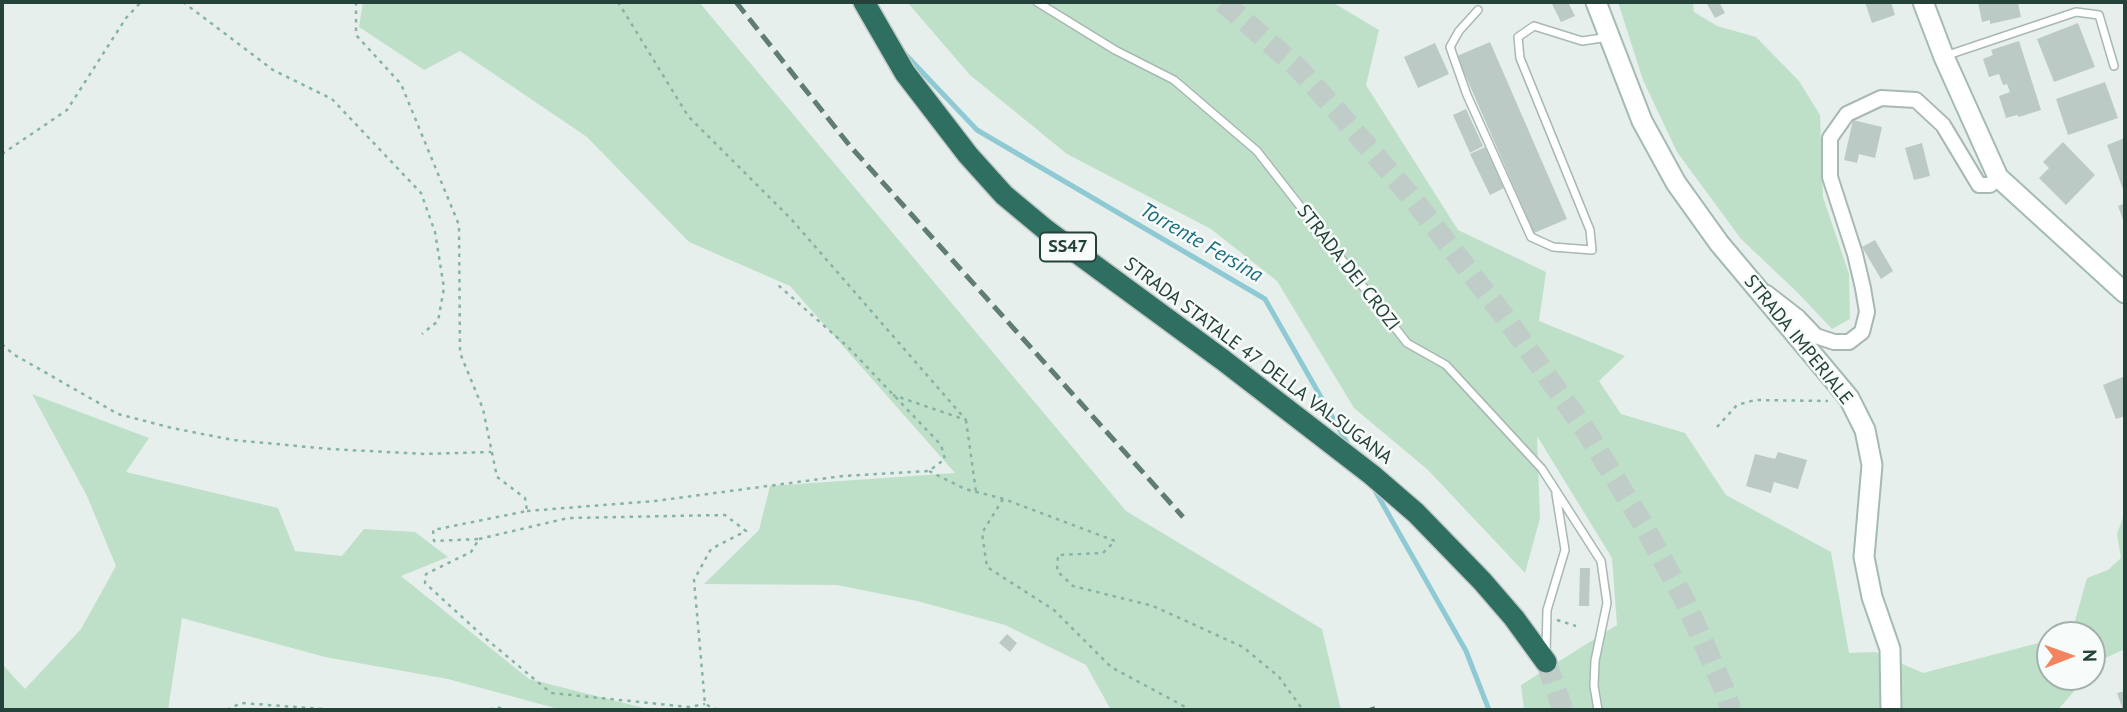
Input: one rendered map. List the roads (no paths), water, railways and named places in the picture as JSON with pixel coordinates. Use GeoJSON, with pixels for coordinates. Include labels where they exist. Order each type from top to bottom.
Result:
{"type":"FeatureCollection","features":[{"type":"Feature","properties":{"kind":"highway","name":"STRADA STATALE 47 DELLA VALSUGANA"},"geometry":{"type":"LineString","coordinates":[[864,2],[898,62],[927,104],[1004,195],[1046,230],[1223,360],[1372,475],[1416,513],[1482,582],[1514,618],[1546,662]]}},
{"type":"Feature","properties":{"kind":"street","name":"STRADA IMPERIALE"},"geometry":{"type":"LineString","coordinates":[[1596,2],[1642,121],[1676,183],[1719,243],[1849,398],[1865,430],[1872,465],[1864,557],[1872,597],[1890,649],[1891,710]]}},
{"type":"Feature","properties":{"kind":"street"},"geometry":{"type":"LineString","coordinates":[[1923,2],[1944,57],[1998,177],[2123,290]]}},
{"type":"Feature","properties":{"kind":"street"},"geometry":{"type":"LineString","coordinates":[[1749,280],[1798,317],[1816,336],[1834,342],[1849,342],[1862,332],[1867,312],[1855,254],[1830,177],[1830,138],[1847,114],[1881,98],[1916,100],[1943,125],[1979,186],[1990,185],[1998,177]]}},
{"type":"Feature","properties":{"kind":"lane","name":"STRADA DEI CROZI"},"geometry":{"type":"LineString","coordinates":[[1037,2],[1115,50],[1174,80],[1257,151],[1407,343],[1446,365],[1542,469],[1601,561],[1607,603],[1595,661],[1594,686],[1598,710]]}},
{"type":"Feature","properties":{"kind":"lane"},"geometry":{"type":"LineString","coordinates":[[1478,10],[1459,31],[1450,47],[1467,95],[1531,237],[1553,247],[1592,250],[1590,230],[1520,58],[1518,37],[1534,26],[1582,41],[1609,36]]}},
{"type":"Feature","properties":{"kind":"lane"},"geometry":{"type":"LineString","coordinates":[[1944,57],[2076,12],[2099,15],[2114,66]]}},
{"type":"Feature","properties":{"kind":"lane"},"geometry":{"type":"LineString","coordinates":[[1546,662],[1547,617],[1565,550],[1555,490]]}},
{"type":"Feature","properties":{"kind":"waterway","name":"Torrente Fersina"},"geometry":{"type":"LineString","coordinates":[[906,55],[977,130],[1265,299],[1350,448]]}},
{"type":"Feature","properties":{"kind":"waterway","name":"Torrente Fersina"},"geometry":{"type":"LineString","coordinates":[[1373,487],[1466,651],[1489,710]]}},
{"type":"Feature","properties":{"kind":"tunnel"},"geometry":{"type":"LineString","coordinates":[[1223,2],[1298,68],[1338,112],[1413,199],[1508,321],[1586,431],[1643,524],[1684,599],[1731,710]]}},
{"type":"Feature","properties":{"kind":"tunnel"},"geometry":{"type":"LineString","coordinates":[[1546,662],[1563,710]]}},
{"type":"Feature","properties":{"kind":"railway"},"geometry":{"type":"LineString","coordinates":[[736,2],[850,146],[1183,517]]}}]}
